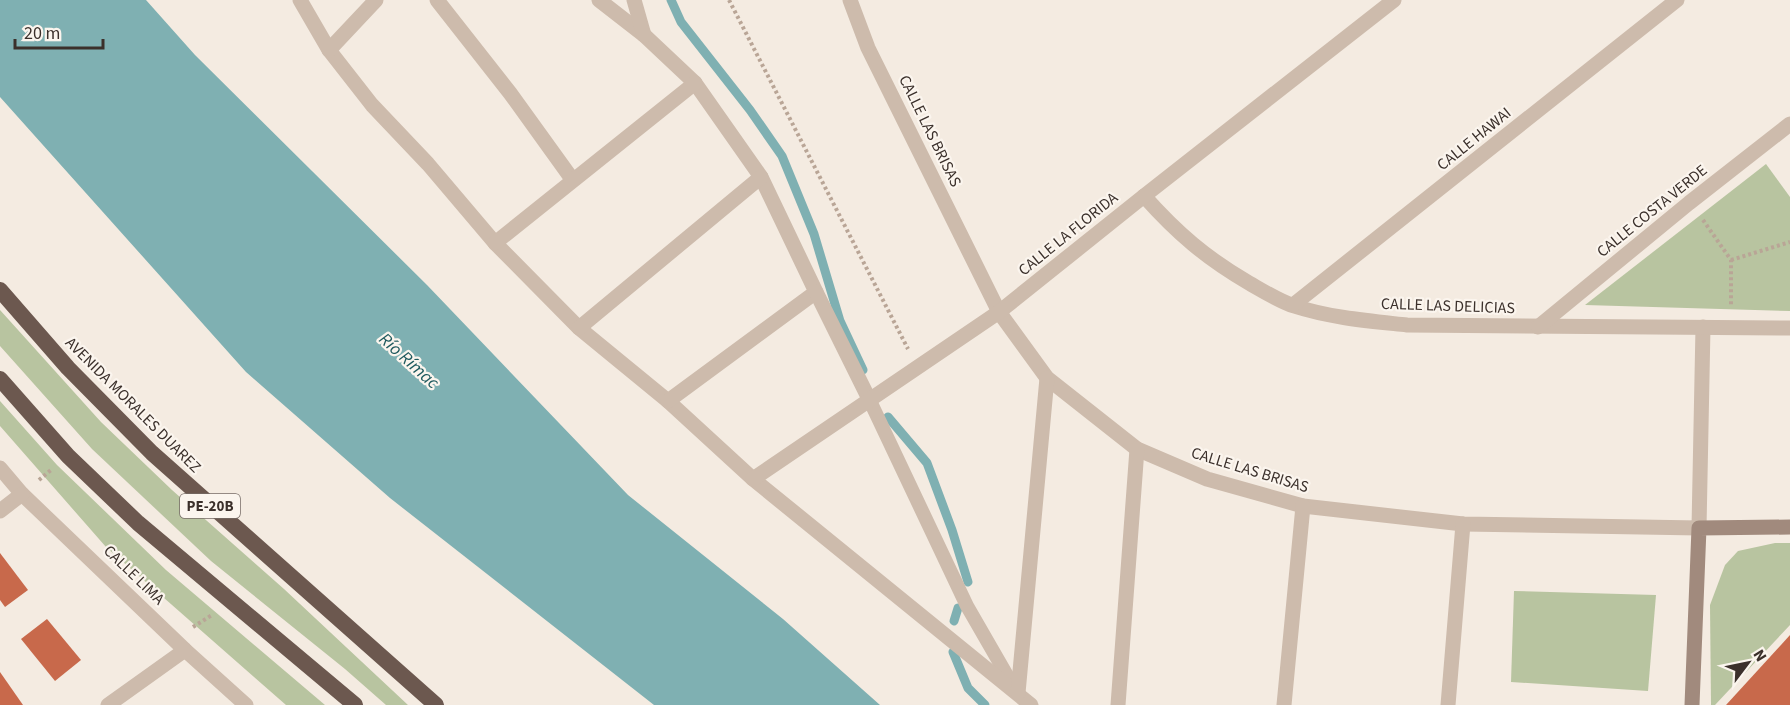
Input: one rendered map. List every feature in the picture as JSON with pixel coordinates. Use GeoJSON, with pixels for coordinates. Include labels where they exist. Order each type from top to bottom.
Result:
{"type":"FeatureCollection","features":[{"type":"Feature","properties":{"kind":"highway","name":"AVENIDA MORALES DUAREZ"},"geometry":{"type":"LineString","coordinates":[[0,290],[68,368],[152,453],[436,705]]}},
{"type":"Feature","properties":{"kind":"highway"},"geometry":{"type":"LineString","coordinates":[[0,379],[68,456],[138,523],[355,705]]}},
{"type":"Feature","properties":{"kind":"main road","name":"CALLE LAS BRISAS"},"geometry":{"type":"LineString","coordinates":[[1699,528],[1790,527]]}},
{"type":"Feature","properties":{"kind":"main road"},"geometry":{"type":"LineString","coordinates":[[1692,705],[1699,528]]}},
{"type":"Feature","properties":{"kind":"street"},"geometry":{"type":"LineString","coordinates":[[300,0],[329,50],[372,105],[428,164],[495,243],[579,328],[668,401],[753,479],[1031,705]]}},
{"type":"Feature","properties":{"kind":"street"},"geometry":{"type":"LineString","coordinates":[[329,50],[376,0]]}},
{"type":"Feature","properties":{"kind":"street"},"geometry":{"type":"LineString","coordinates":[[437,0],[510,93],[572,179]]}},
{"type":"Feature","properties":{"kind":"street"},"geometry":{"type":"LineString","coordinates":[[599,0],[644,35],[695,83],[761,177],[870,401]]}},
{"type":"Feature","properties":{"kind":"street"},"geometry":{"type":"LineString","coordinates":[[634,0],[644,35]]}},
{"type":"Feature","properties":{"kind":"street","name":"CALLE LAS BRISAS"},"geometry":{"type":"LineString","coordinates":[[850,0],[868,48],[999,312],[1047,378],[1137,449],[1207,479],[1303,506],[1463,524],[1699,528]]}},
{"type":"Feature","properties":{"kind":"street","name":"CALLE LA FLORIDA"},"geometry":{"type":"LineString","coordinates":[[753,479],[999,312],[1394,0]]}},
{"type":"Feature","properties":{"kind":"street","name":"CALLE HAWAI"},"geometry":{"type":"LineString","coordinates":[[1293,305],[1677,0]]}},
{"type":"Feature","properties":{"kind":"street"},"geometry":{"type":"LineString","coordinates":[[495,243],[572,179],[695,83]]}},
{"type":"Feature","properties":{"kind":"street","name":"CALLE COSTA VERDE"},"geometry":{"type":"LineString","coordinates":[[1538,327],[1689,203],[1790,124]]}},
{"type":"Feature","properties":{"kind":"street"},"geometry":{"type":"LineString","coordinates":[[579,328],[761,177]]}},
{"type":"Feature","properties":{"kind":"street","name":"CALLE LAS DELICIAS"},"geometry":{"type":"LineString","coordinates":[[1144,196],[1192,245],[1227,270],[1293,305],[1351,319],[1407,326],[1790,328]]}},
{"type":"Feature","properties":{"kind":"street"},"geometry":{"type":"LineString","coordinates":[[668,401],[816,292]]}},
{"type":"Feature","properties":{"kind":"street"},"geometry":{"type":"LineString","coordinates":[[1699,528],[1703,327]]}},
{"type":"Feature","properties":{"kind":"street"},"geometry":{"type":"LineString","coordinates":[[1018,693],[1047,378]]}},
{"type":"Feature","properties":{"kind":"street"},"geometry":{"type":"LineString","coordinates":[[1118,705],[1137,449]]}},
{"type":"Feature","properties":{"kind":"street","name":"CALLE LIMA"},"geometry":{"type":"LineString","coordinates":[[0,468],[22,495],[246,705]]}},
{"type":"Feature","properties":{"kind":"street"},"geometry":{"type":"LineString","coordinates":[[0,511],[22,495]]}},
{"type":"Feature","properties":{"kind":"street"},"geometry":{"type":"LineString","coordinates":[[1284,705],[1303,506]]}},
{"type":"Feature","properties":{"kind":"street"},"geometry":{"type":"LineString","coordinates":[[1448,705],[1463,524]]}},
{"type":"Feature","properties":{"kind":"street"},"geometry":{"type":"LineString","coordinates":[[108,705],[180,645]]}},
{"type":"Feature","properties":{"kind":"lane"},"geometry":{"type":"LineString","coordinates":[[870,401],[968,606],[1018,693]]}},
{"type":"Feature","properties":{"kind":"path"},"geometry":{"type":"LineString","coordinates":[[729,0],[918,368]]}},
{"type":"Feature","properties":{"kind":"path"},"geometry":{"type":"LineString","coordinates":[[1689,203],[1731,260],[1730,327]]}},
{"type":"Feature","properties":{"kind":"path"},"geometry":{"type":"LineString","coordinates":[[1731,260],[1790,242]]}},
{"type":"Feature","properties":{"kind":"path"},"geometry":{"type":"LineString","coordinates":[[22,495],[68,456]]}},
{"type":"Feature","properties":{"kind":"path"},"geometry":{"type":"LineString","coordinates":[[180,645],[232,603]]}},
{"type":"Feature","properties":{"kind":"green space"},"geometry":{"type":"Polygon","coordinates":[[[1766,164],[1790,197],[1790,311],[1585,305],[1766,164]]]}},
{"type":"Feature","properties":{"kind":"green space"},"geometry":{"type":"Polygon","coordinates":[[[0,310],[101,422],[172,490],[284,589],[408,705],[386,705],[211,561],[92,449],[0,346],[0,310]]]}},
{"type":"Feature","properties":{"kind":"green space"},"geometry":{"type":"Polygon","coordinates":[[[0,401],[57,465],[166,570],[325,705],[286,705],[106,547],[0,426],[0,401]]]}},
{"type":"Feature","properties":{"kind":"green space"},"geometry":{"type":"Polygon","coordinates":[[[1775,543],[1790,543],[1790,625],[1715,705],[1711,705],[1710,605],[1725,565],[1738,551],[1775,543]]]}},
{"type":"Feature","properties":{"kind":"green space"},"geometry":{"type":"Polygon","coordinates":[[[1514,591],[1656,595],[1648,691],[1511,682],[1514,591]]]}},
{"type":"Feature","properties":{"kind":"water","name":"Río Rímac"},"geometry":{"type":"Polygon","coordinates":[[[0,0],[146,0],[195,55],[427,285],[628,495],[783,619],[880,705],[654,705],[390,498],[246,372],[0,97],[0,0]]]}},
{"type":"Feature","properties":{"kind":"building"},"geometry":{"type":"Polygon","coordinates":[[[0,553],[28,590],[5,607],[0,600],[0,553]]]}},
{"type":"Feature","properties":{"kind":"building"},"geometry":{"type":"Polygon","coordinates":[[[47,619],[81,660],[55,681],[21,639],[47,619]]]}},
{"type":"Feature","properties":{"kind":"building"},"geometry":{"type":"Polygon","coordinates":[[[1790,635],[1790,705],[1726,705],[1790,635]]]}},
{"type":"Feature","properties":{"kind":"building"},"geometry":{"type":"Polygon","coordinates":[[[0,672],[23,705],[0,705],[0,672]]]}},
{"type":"Feature","properties":{"kind":"waterway"},"geometry":{"type":"LineString","coordinates":[[671,0],[681,22],[750,110],[782,156],[814,234],[840,321],[863,370]]}},
{"type":"Feature","properties":{"kind":"waterway"},"geometry":{"type":"LineString","coordinates":[[888,417],[927,463],[952,530],[968,582]]}},
{"type":"Feature","properties":{"kind":"waterway"},"geometry":{"type":"LineString","coordinates":[[954,621],[958,608]]}},
{"type":"Feature","properties":{"kind":"waterway"},"geometry":{"type":"LineString","coordinates":[[953,652],[968,688],[985,705]]}}]}
